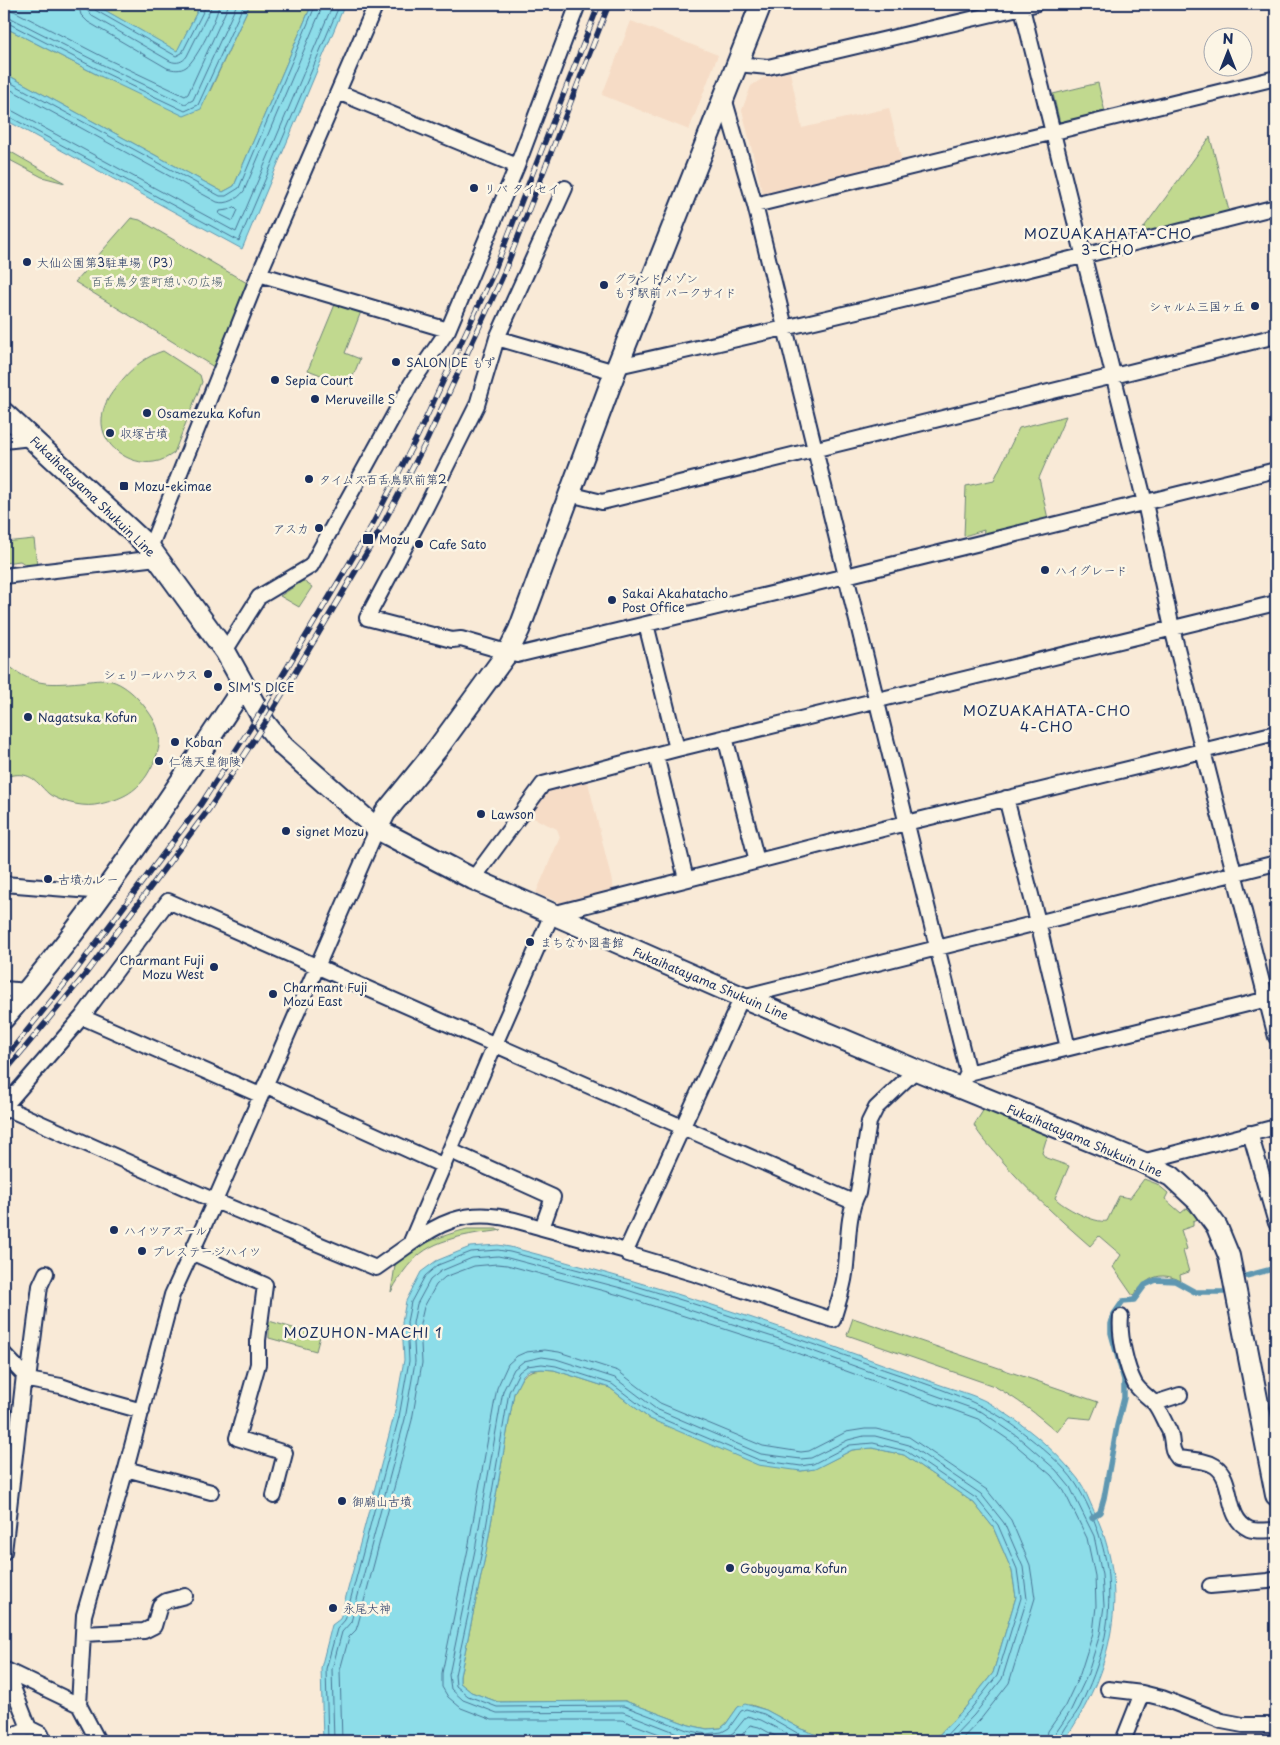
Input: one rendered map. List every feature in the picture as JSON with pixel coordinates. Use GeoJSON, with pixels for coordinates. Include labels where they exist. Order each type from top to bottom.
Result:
{"type":"FeatureCollection","features":[{"type":"Feature","properties":{"kind":"main road"},"geometry":{"type":"LineString","coordinates":[[377,829],[385,813],[438,748],[508,652],[519,630],[616,369],[761,4]]}},
{"type":"Feature","properties":{"kind":"main road","name":"Fukaihatayama Shukuin Line"},"geometry":{"type":"LineString","coordinates":[[4,413],[154,553],[225,651],[265,722],[284,747],[377,829],[473,879],[552,914],[916,1070],[964,1080],[1171,1176],[1198,1201],[1217,1227],[1229,1256],[1276,1495]]}},
{"type":"Feature","properties":{"kind":"main road"},"geometry":{"type":"LineString","coordinates":[[4,1018],[104,892],[244,686]]}},
{"type":"Feature","properties":{"kind":"street"},"geometry":{"type":"LineString","coordinates":[[4,576],[154,553],[259,274],[376,4]]}},
{"type":"Feature","properties":{"kind":"street"},"geometry":{"type":"LineString","coordinates":[[225,651],[259,597],[311,566],[411,384],[448,330],[517,166],[578,4]]}},
{"type":"Feature","properties":{"kind":"street"},"geometry":{"type":"LineString","coordinates":[[738,64],[768,67],[1026,5],[1053,133],[1144,502],[1172,628],[1234,874],[1272,998],[1276,1037]]}},
{"type":"Feature","properties":{"kind":"street"},"geometry":{"type":"LineString","coordinates":[[755,205],[1276,78]]}},
{"type":"Feature","properties":{"kind":"street"},"geometry":{"type":"LineString","coordinates":[[338,92],[517,166]]}},
{"type":"Feature","properties":{"kind":"street"},"geometry":{"type":"LineString","coordinates":[[724,98],[755,205],[877,700],[937,948],[964,1080],[1068,1048],[1272,998]]}},
{"type":"Feature","properties":{"kind":"street"},"geometry":{"type":"LineString","coordinates":[[564,188],[497,338],[477,405],[424,511],[367,618],[452,640],[461,638],[517,654],[846,576],[1276,470]]}},
{"type":"Feature","properties":{"kind":"street"},"geometry":{"type":"LineString","coordinates":[[497,338],[616,369],[1083,257],[1276,207]]}},
{"type":"Feature","properties":{"kind":"street"},"geometry":{"type":"LineString","coordinates":[[259,274],[448,330]]}},
{"type":"Feature","properties":{"kind":"street"},"geometry":{"type":"LineString","coordinates":[[569,494],[602,502],[1113,378],[1276,336]]}},
{"type":"Feature","properties":{"kind":"street"},"geometry":{"type":"LineString","coordinates":[[4,441],[32,438]]}},
{"type":"Feature","properties":{"kind":"street"},"geometry":{"type":"LineString","coordinates":[[473,879],[542,784],[676,749],[1276,603]]}},
{"type":"Feature","properties":{"kind":"street"},"geometry":{"type":"LineString","coordinates":[[646,624],[676,749]]}},
{"type":"Feature","properties":{"kind":"street"},"geometry":{"type":"LineString","coordinates":[[410,1244],[552,914],[1006,798],[1276,733]]}},
{"type":"Feature","properties":{"kind":"street"},"geometry":{"type":"LineString","coordinates":[[725,737],[756,861]]}},
{"type":"Feature","properties":{"kind":"street"},"geometry":{"type":"LineString","coordinates":[[656,755],[686,879]]}},
{"type":"Feature","properties":{"kind":"street"},"geometry":{"type":"LineString","coordinates":[[1006,798],[1068,1048]]}},
{"type":"Feature","properties":{"kind":"street"},"geometry":{"type":"LineString","coordinates":[[107,1741],[96,1737],[79,1705],[84,1615],[142,1411],[172,1295],[215,1201],[377,829]]}},
{"type":"Feature","properties":{"kind":"street"},"geometry":{"type":"LineString","coordinates":[[626,1251],[742,997],[1276,863]]}},
{"type":"Feature","properties":{"kind":"street"},"geometry":{"type":"LineString","coordinates":[[4,884],[104,892]]}},
{"type":"Feature","properties":{"kind":"street"},"geometry":{"type":"LineString","coordinates":[[853,1202],[168,901],[82,1017],[4,1107],[215,1201],[376,1268],[445,1222],[465,1216],[500,1217],[626,1251],[628,1254],[833,1320],[845,1277],[853,1202],[858,1193],[869,1122],[876,1108],[916,1070]]}},
{"type":"Feature","properties":{"kind":"street"},"geometry":{"type":"LineString","coordinates":[[4,989],[27,991]]}},
{"type":"Feature","properties":{"kind":"street"},"geometry":{"type":"LineString","coordinates":[[82,1017],[444,1166]]}},
{"type":"Feature","properties":{"kind":"street"},"geometry":{"type":"LineString","coordinates":[[1142,1162],[1276,1127]]}},
{"type":"Feature","properties":{"kind":"street"},"geometry":{"type":"LineString","coordinates":[[1250,1133],[1276,1223]]}},
{"type":"Feature","properties":{"kind":"street"},"geometry":{"type":"LineString","coordinates":[[450,1151],[552,1197],[542,1228]]}},
{"type":"Feature","properties":{"kind":"street"},"geometry":{"type":"LineString","coordinates":[[191,1252],[265,1285],[258,1340],[258,1364],[238,1438],[285,1452],[274,1496]]}},
{"type":"Feature","properties":{"kind":"street"},"geometry":{"type":"LineString","coordinates":[[4,1551],[26,1377],[40,1286],[46,1273]]}},
{"type":"Feature","properties":{"kind":"street"},"geometry":{"type":"LineString","coordinates":[[1121,1316],[1122,1338],[1130,1373],[1144,1395],[1154,1404],[1170,1433],[1173,1452],[1178,1458],[1204,1461],[1217,1467],[1224,1479],[1232,1507],[1239,1520],[1250,1529],[1276,1530]]}},
{"type":"Feature","properties":{"kind":"street"},"geometry":{"type":"LineString","coordinates":[[4,1354],[26,1377],[142,1411]]}},
{"type":"Feature","properties":{"kind":"street"},"geometry":{"type":"LineString","coordinates":[[1154,1404],[1180,1395]]}},
{"type":"Feature","properties":{"kind":"street"},"geometry":{"type":"LineString","coordinates":[[126,1469],[211,1492]]}},
{"type":"Feature","properties":{"kind":"street"},"geometry":{"type":"LineString","coordinates":[[1210,1586],[1276,1579]]}},
{"type":"Feature","properties":{"kind":"street"},"geometry":{"type":"LineString","coordinates":[[83,1634],[144,1631],[154,1626],[160,1605],[166,1601],[185,1596]]}},
{"type":"Feature","properties":{"kind":"street"},"geometry":{"type":"LineString","coordinates":[[5,1670],[79,1705]]}},
{"type":"Feature","properties":{"kind":"street"},"geometry":{"type":"LineString","coordinates":[[5,1670],[29,1728],[40,1734],[44,1741]]}},
{"type":"Feature","properties":{"kind":"street"},"geometry":{"type":"LineString","coordinates":[[1108,1689],[1142,1693],[1182,1705],[1222,1721],[1243,1725],[1276,1725]]}},
{"type":"Feature","properties":{"kind":"street"},"geometry":{"type":"LineString","coordinates":[[1124,1741],[1142,1693]]}},
{"type":"Feature","properties":{"kind":"street"},"geometry":{"type":"LineString","coordinates":[[4,1739],[29,1728]]}},
{"type":"Feature","properties":{"kind":"shaded area"},"geometry":{"type":"Polygon","coordinates":[[[631,21],[718,55],[689,130],[602,95],[631,21]]]}},
{"type":"Feature","properties":{"kind":"shaded area"},"geometry":{"type":"Polygon","coordinates":[[[790,72],[802,128],[889,108],[902,162],[763,195],[742,110],[751,86],[763,78],[790,72]]]}},
{"type":"Feature","properties":{"kind":"shaded area"},"geometry":{"type":"Polygon","coordinates":[[[587,778],[614,890],[560,903],[536,893],[560,837],[557,829],[527,815],[550,786],[587,778]]]}},
{"type":"Feature","properties":{"kind":"green space"},"geometry":{"type":"Polygon","coordinates":[[[94,4],[201,4],[177,52],[94,4]]]}},
{"type":"Feature","properties":{"kind":"green space"},"geometry":{"type":"Polygon","coordinates":[[[250,4],[312,4],[234,186],[223,192],[4,73],[4,27],[100,76],[210,91],[250,4]]]}},
{"type":"Feature","properties":{"kind":"green space"},"geometry":{"type":"Polygon","coordinates":[[[1098,83],[1105,112],[1060,123],[1053,94],[1098,83]]]}},
{"type":"Feature","properties":{"kind":"green space"},"geometry":{"type":"Polygon","coordinates":[[[1210,137],[1229,211],[1139,234],[1210,137]]]}},
{"type":"Feature","properties":{"kind":"green space"},"geometry":{"type":"Polygon","coordinates":[[[4,148],[65,183],[42,177],[4,157],[4,148]]]}},
{"type":"Feature","properties":{"kind":"green space","name":"百舌鳥夕雲町憩いの広場"},"geometry":{"type":"Polygon","coordinates":[[[131,218],[140,220],[247,283],[214,367],[75,282],[131,218]]]}},
{"type":"Feature","properties":{"kind":"green space"},"geometry":{"type":"Polygon","coordinates":[[[336,302],[362,309],[345,353],[360,359],[349,386],[308,370],[336,302]]]}},
{"type":"Feature","properties":{"kind":"green space"},"geometry":{"type":"Polygon","coordinates":[[[163,351],[200,375],[202,382],[174,453],[165,459],[157,461],[135,461],[118,452],[106,437],[102,419],[104,407],[109,397],[127,374],[146,359],[163,351]]]}},
{"type":"Feature","properties":{"kind":"green space"},"geometry":{"type":"Polygon","coordinates":[[[1066,416],[1039,478],[1048,519],[983,535],[984,530],[964,536],[966,486],[994,480],[1019,428],[1066,416]]]}},
{"type":"Feature","properties":{"kind":"green space"},"geometry":{"type":"Polygon","coordinates":[[[34,539],[37,565],[28,566],[20,561],[4,563],[4,542],[34,539]]]}},
{"type":"Feature","properties":{"kind":"green space"},"geometry":{"type":"Polygon","coordinates":[[[303,581],[312,587],[299,607],[280,596],[303,581]]]}},
{"type":"Feature","properties":{"kind":"green space"},"geometry":{"type":"Polygon","coordinates":[[[4,662],[23,676],[40,682],[58,684],[108,680],[130,691],[153,719],[159,736],[159,745],[153,764],[138,786],[115,800],[94,805],[82,805],[69,803],[52,796],[28,776],[15,775],[4,777],[4,662]]]}},
{"type":"Feature","properties":{"kind":"green space"},"geometry":{"type":"Polygon","coordinates":[[[986,1106],[1052,1131],[1046,1140],[1042,1153],[1046,1158],[1069,1166],[1055,1198],[1080,1214],[1095,1220],[1107,1221],[1119,1196],[1130,1198],[1144,1179],[1157,1184],[1168,1193],[1165,1199],[1181,1213],[1187,1208],[1198,1219],[1193,1221],[1193,1226],[1181,1230],[1187,1249],[1183,1251],[1189,1272],[1180,1275],[1181,1281],[1166,1276],[1149,1280],[1133,1296],[1113,1267],[1121,1255],[1099,1236],[1090,1246],[1031,1192],[982,1137],[974,1125],[986,1106]]]}},
{"type":"Feature","properties":{"kind":"green space"},"geometry":{"type":"Polygon","coordinates":[[[467,1229],[501,1230],[462,1236],[436,1244],[416,1257],[399,1278],[391,1292],[396,1259],[430,1241],[467,1229]]]}},
{"type":"Feature","properties":{"kind":"green space"},"geometry":{"type":"Polygon","coordinates":[[[853,1318],[1098,1402],[1091,1419],[1069,1417],[1057,1432],[1027,1407],[994,1386],[847,1335],[853,1318]]]}},
{"type":"Feature","properties":{"kind":"green space"},"geometry":{"type":"Polygon","coordinates":[[[269,1321],[320,1336],[316,1351],[269,1338],[269,1321]]]}},
{"type":"Feature","properties":{"kind":"green space"},"geometry":{"type":"Polygon","coordinates":[[[542,1369],[554,1370],[610,1388],[650,1419],[801,1471],[814,1469],[852,1450],[873,1448],[904,1455],[974,1503],[993,1527],[1012,1571],[1016,1597],[993,1673],[965,1708],[933,1741],[834,1741],[801,1729],[766,1710],[751,1705],[738,1707],[721,1728],[707,1729],[689,1725],[625,1701],[498,1702],[471,1692],[460,1683],[460,1676],[486,1552],[514,1393],[527,1373],[542,1369]]]}},
{"type":"Feature","properties":{"kind":"water"},"geometry":{"type":"Polygon","coordinates":[[[4,4],[94,4],[177,51],[201,4],[250,4],[201,109],[184,116],[4,27],[4,4]]]}},
{"type":"Feature","properties":{"kind":"water"},"geometry":{"type":"Polygon","coordinates":[[[312,4],[345,4],[242,249],[4,119],[4,73],[223,192],[234,186],[312,4]]]}},
{"type":"Feature","properties":{"kind":"water"},"geometry":{"type":"Polygon","coordinates":[[[498,1245],[670,1292],[788,1330],[983,1400],[1001,1410],[1037,1437],[1059,1457],[1083,1486],[1106,1541],[1112,1571],[1114,1600],[1111,1630],[1105,1659],[1081,1714],[1064,1741],[933,1741],[965,1708],[993,1673],[1016,1597],[1012,1571],[993,1527],[974,1503],[904,1455],[872,1448],[852,1450],[815,1469],[801,1471],[758,1465],[650,1419],[610,1388],[554,1370],[542,1369],[529,1370],[523,1375],[514,1393],[486,1552],[460,1683],[471,1692],[498,1702],[625,1701],[689,1725],[707,1729],[721,1728],[738,1707],[745,1704],[766,1710],[801,1729],[834,1741],[323,1741],[321,1668],[332,1625],[340,1619],[394,1416],[404,1360],[402,1322],[406,1301],[421,1272],[436,1261],[470,1247],[498,1245]]]}},
{"type":"Feature","properties":{"kind":"waterway"},"geometry":{"type":"LineString","coordinates":[[1246,1276],[1276,1268]]}},
{"type":"Feature","properties":{"kind":"waterway"},"geometry":{"type":"LineString","coordinates":[[1092,1518],[1100,1512],[1104,1498],[1124,1398],[1124,1380],[1111,1333],[1114,1314],[1123,1301],[1134,1300],[1145,1285],[1156,1280],[1175,1281],[1195,1292],[1224,1292]]}},
{"type":"Feature","properties":{"kind":"railway"},"geometry":{"type":"LineString","coordinates":[[4,1059],[76,970],[201,804],[260,713],[371,527],[418,435],[493,274],[599,4]]}},
{"type":"Feature","properties":{"kind":"railway"},"geometry":{"type":"LineString","coordinates":[[4,1073],[84,976],[209,809],[265,723],[379,532],[427,440],[502,278],[609,4]]}},
{"type":"Feature","properties":{"kind":"place","name":"リバ タイセイ"},"geometry":{"type":"Point","coordinates":[474,188]}},
{"type":"Feature","properties":{"kind":"place","name":"大仙公園第3駐車場（P3）"},"geometry":{"type":"Point","coordinates":[27,262]}},
{"type":"Feature","properties":{"kind":"place","name":"グランドメゾン もず駅前 パークサイド"},"geometry":{"type":"Point","coordinates":[604,285]}},
{"type":"Feature","properties":{"kind":"place","name":"シャルム三国ヶ丘"},"geometry":{"type":"Point","coordinates":[1255,306]}},
{"type":"Feature","properties":{"kind":"place","name":"SALON DE もず"},"geometry":{"type":"Point","coordinates":[396,362]}},
{"type":"Feature","properties":{"kind":"place","name":"Sepia Court"},"geometry":{"type":"Point","coordinates":[275,380]}},
{"type":"Feature","properties":{"kind":"place","name":"Meruveille S"},"geometry":{"type":"Point","coordinates":[315,399]}},
{"type":"Feature","properties":{"kind":"place","name":"Osamezuka Kofun"},"geometry":{"type":"Point","coordinates":[147,413]}},
{"type":"Feature","properties":{"kind":"place","name":"収塚古墳"},"geometry":{"type":"Point","coordinates":[110,433]}},
{"type":"Feature","properties":{"kind":"place","name":"タイムズ百舌鳥駅前第2"},"geometry":{"type":"Point","coordinates":[309,479]}},
{"type":"Feature","properties":{"kind":"place","name":"Mozu-ekimae"},"geometry":{"type":"Point","coordinates":[124,486]}},
{"type":"Feature","properties":{"kind":"place","name":"アスカ"},"geometry":{"type":"Point","coordinates":[319,528]}},
{"type":"Feature","properties":{"kind":"place","name":"Mozu"},"geometry":{"type":"Point","coordinates":[368,539]}},
{"type":"Feature","properties":{"kind":"place","name":"Cafe Sato"},"geometry":{"type":"Point","coordinates":[419,544]}},
{"type":"Feature","properties":{"kind":"place","name":"ハイグレード"},"geometry":{"type":"Point","coordinates":[1045,570]}},
{"type":"Feature","properties":{"kind":"place","name":"Sakai Akahatacho Post Office"},"geometry":{"type":"Point","coordinates":[612,600]}},
{"type":"Feature","properties":{"kind":"place","name":"シェリールハウス"},"geometry":{"type":"Point","coordinates":[208,674]}},
{"type":"Feature","properties":{"kind":"place","name":"SIM'S DICE"},"geometry":{"type":"Point","coordinates":[218,687]}},
{"type":"Feature","properties":{"kind":"place","name":"Nagatsuka Kofun"},"geometry":{"type":"Point","coordinates":[28,717]}},
{"type":"Feature","properties":{"kind":"place","name":"Koban"},"geometry":{"type":"Point","coordinates":[175,742]}},
{"type":"Feature","properties":{"kind":"place","name":"仁徳天皇御陵"},"geometry":{"type":"Point","coordinates":[159,761]}},
{"type":"Feature","properties":{"kind":"place","name":"Lawson"},"geometry":{"type":"Point","coordinates":[481,814]}},
{"type":"Feature","properties":{"kind":"place","name":"signet Mozu"},"geometry":{"type":"Point","coordinates":[286,831]}},
{"type":"Feature","properties":{"kind":"place","name":"古墳カレー"},"geometry":{"type":"Point","coordinates":[48,879]}},
{"type":"Feature","properties":{"kind":"place","name":"まちなか図書館"},"geometry":{"type":"Point","coordinates":[530,942]}},
{"type":"Feature","properties":{"kind":"place","name":"Charmant Fuji Mozu West"},"geometry":{"type":"Point","coordinates":[214,967]}},
{"type":"Feature","properties":{"kind":"place","name":"Charmant Fuji Mozu East"},"geometry":{"type":"Point","coordinates":[273,994]}},
{"type":"Feature","properties":{"kind":"place","name":"ハイツアズール"},"geometry":{"type":"Point","coordinates":[114,1230]}},
{"type":"Feature","properties":{"kind":"place","name":"プレステージハイツ"},"geometry":{"type":"Point","coordinates":[142,1251]}},
{"type":"Feature","properties":{"kind":"place","name":"御廟山古墳"},"geometry":{"type":"Point","coordinates":[342,1501]}},
{"type":"Feature","properties":{"kind":"place","name":"Gobyoyama Kofun"},"geometry":{"type":"Point","coordinates":[730,1568]}},
{"type":"Feature","properties":{"kind":"place","name":"永尾大神"},"geometry":{"type":"Point","coordinates":[333,1608]}},
{"type":"Feature","properties":{"kind":"district","name":"MOZUAKAHATA-CHO 3-CHO"},"geometry":{"type":"Point","coordinates":[1108,242]}},
{"type":"Feature","properties":{"kind":"district","name":"MOZUAKAHATA-CHO 4-CHO"},"geometry":{"type":"Point","coordinates":[1047,718]}},
{"type":"Feature","properties":{"kind":"district","name":"MOZUHON-MACHI 1"},"geometry":{"type":"Point","coordinates":[363,1332]}}]}
